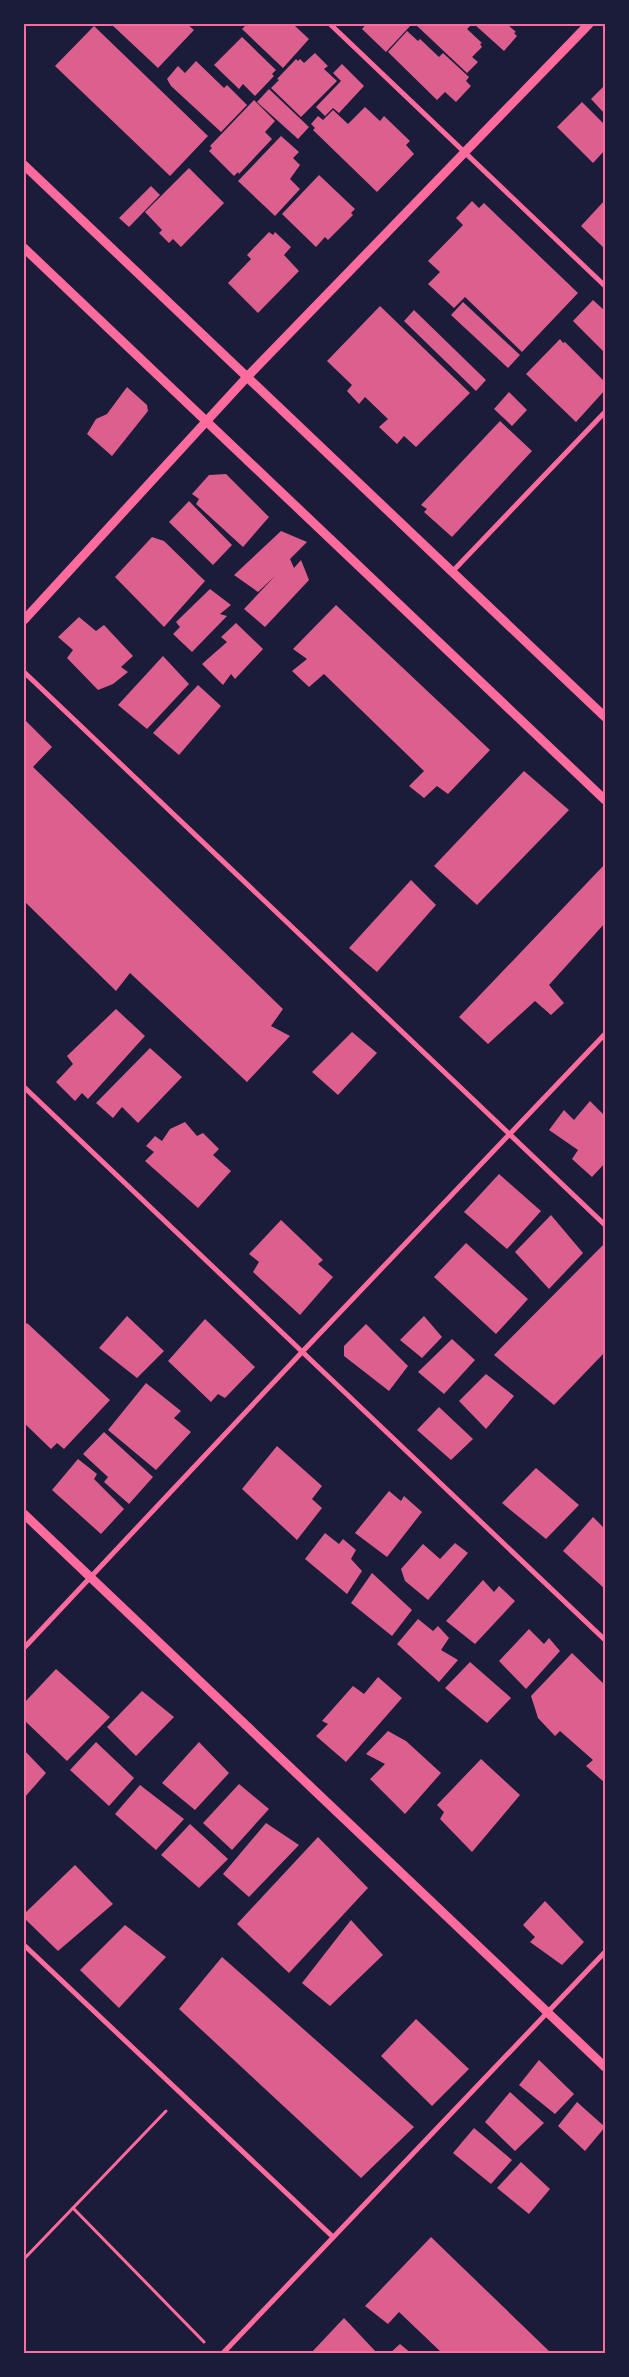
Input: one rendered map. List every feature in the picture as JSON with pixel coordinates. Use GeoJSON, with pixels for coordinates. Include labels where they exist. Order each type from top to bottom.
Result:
{"type":"FeatureCollection","features":[{"type":"Feature","properties":{"kind":"street"},"geometry":{"type":"LineString","coordinates":[[330,24],[605,286]]}},
{"type":"Feature","properties":{"kind":"street"},"geometry":{"type":"LineString","coordinates":[[24,620],[247,377],[589,24]]}},
{"type":"Feature","properties":{"kind":"street"},"geometry":{"type":"LineString","coordinates":[[24,165],[605,718]]}},
{"type":"Feature","properties":{"kind":"street"},"geometry":{"type":"LineString","coordinates":[[24,248],[605,800]]}},
{"type":"Feature","properties":{"kind":"street"},"geometry":{"type":"LineString","coordinates":[[451,572],[605,412]]}},
{"type":"Feature","properties":{"kind":"street"},"geometry":{"type":"LineString","coordinates":[[24,672],[605,1226]]}},
{"type":"Feature","properties":{"kind":"street"},"geometry":{"type":"LineString","coordinates":[[24,1648],[302,1351],[605,1034]]}},
{"type":"Feature","properties":{"kind":"street"},"geometry":{"type":"LineString","coordinates":[[24,1087],[605,1640]]}},
{"type":"Feature","properties":{"kind":"street"},"geometry":{"type":"LineString","coordinates":[[24,1514],[605,2067]]}},
{"type":"Feature","properties":{"kind":"street"},"geometry":{"type":"LineString","coordinates":[[24,1946],[333,2237]]}},
{"type":"Feature","properties":{"kind":"street"},"geometry":{"type":"LineString","coordinates":[[223,2353],[605,1952]]}},
{"type":"Feature","properties":{"kind":"path"},"geometry":{"type":"LineString","coordinates":[[24,2259],[168,2109]]}},
{"type":"Feature","properties":{"kind":"path"},"geometry":{"type":"LineString","coordinates":[[73,2208],[208,2346]]}},
{"type":"Feature","properties":{"kind":"building"},"geometry":{"type":"Polygon","coordinates":[[[111,24],[187,24],[194,30],[158,68],[111,24]]]}},
{"type":"Feature","properties":{"kind":"building"},"geometry":{"type":"Polygon","coordinates":[[[247,24],[297,24],[295,26],[309,39],[283,68],[242,29],[247,24]]]}},
{"type":"Feature","properties":{"kind":"building"},"geometry":{"type":"Polygon","coordinates":[[[366,24],[412,24],[386,52],[362,29],[366,24]]]}},
{"type":"Feature","properties":{"kind":"building"},"geometry":{"type":"Polygon","coordinates":[[[415,24],[468,24],[470,26],[467,29],[482,43],[480,44],[482,47],[472,57],[478,62],[467,73],[415,24]]]}},
{"type":"Feature","properties":{"kind":"building"},"geometry":{"type":"Polygon","coordinates":[[[474,24],[507,24],[516,32],[514,33],[517,36],[504,51],[474,24]]]}},
{"type":"Feature","properties":{"kind":"building"},"geometry":{"type":"Polygon","coordinates":[[[94,26],[208,136],[170,176],[55,66],[94,26]]]}},
{"type":"Feature","properties":{"kind":"building"},"geometry":{"type":"Polygon","coordinates":[[[407,31],[418,41],[420,39],[439,57],[443,53],[469,77],[466,81],[471,86],[456,102],[445,92],[437,100],[388,52],[407,31]]]}},
{"type":"Feature","properties":{"kind":"building"},"geometry":{"type":"Polygon","coordinates":[[[242,37],[276,70],[272,74],[274,76],[255,96],[243,84],[239,89],[214,65],[242,37]]]}},
{"type":"Feature","properties":{"kind":"building"},"geometry":{"type":"Polygon","coordinates":[[[315,53],[328,66],[324,69],[337,81],[301,117],[271,88],[296,59],[298,61],[300,59],[304,63],[315,53]]]}},
{"type":"Feature","properties":{"kind":"building"},"geometry":{"type":"Polygon","coordinates":[[[196,61],[224,88],[227,85],[247,105],[221,132],[171,86],[167,79],[178,66],[185,73],[196,61]]]}},
{"type":"Feature","properties":{"kind":"building"},"geometry":{"type":"Polygon","coordinates":[[[342,64],[364,86],[339,113],[333,108],[325,116],[316,107],[341,81],[333,73],[342,64]]]}},
{"type":"Feature","properties":{"kind":"building"},"geometry":{"type":"Polygon","coordinates":[[[605,85],[605,114],[591,99],[605,85]]]}},
{"type":"Feature","properties":{"kind":"building"},"geometry":{"type":"Polygon","coordinates":[[[269,89],[309,127],[298,139],[257,102],[269,89]]]}},
{"type":"Feature","properties":{"kind":"building"},"geometry":{"type":"Polygon","coordinates":[[[254,100],[275,121],[265,132],[272,139],[239,174],[238,172],[234,176],[209,151],[212,148],[210,146],[254,100]]]}},
{"type":"Feature","properties":{"kind":"building"},"geometry":{"type":"Polygon","coordinates":[[[582,102],[605,125],[605,150],[593,163],[557,127],[582,102]]]}},
{"type":"Feature","properties":{"kind":"building"},"geometry":{"type":"Polygon","coordinates":[[[365,107],[380,121],[384,116],[410,141],[406,145],[414,154],[377,192],[313,130],[315,128],[311,124],[318,116],[323,120],[333,110],[348,124],[365,107]]]}},
{"type":"Feature","properties":{"kind":"building"},"geometry":{"type":"Polygon","coordinates":[[[281,136],[299,152],[293,158],[300,165],[290,179],[300,189],[275,216],[238,181],[281,136]]]}},
{"type":"Feature","properties":{"kind":"building"},"geometry":{"type":"Polygon","coordinates":[[[189,168],[224,203],[181,247],[173,239],[169,243],[159,233],[162,230],[145,212],[189,168]]]}},
{"type":"Feature","properties":{"kind":"building"},"geometry":{"type":"Polygon","coordinates":[[[319,175],[355,209],[351,213],[353,215],[328,240],[325,237],[316,247],[282,214],[319,175]]]}},
{"type":"Feature","properties":{"kind":"building"},"geometry":{"type":"Polygon","coordinates":[[[151,186],[160,195],[129,227],[119,218],[151,186]]]}},
{"type":"Feature","properties":{"kind":"building"},"geometry":{"type":"Polygon","coordinates":[[[605,200],[605,249],[581,226],[605,200]]]}},
{"type":"Feature","properties":{"kind":"building"},"geometry":{"type":"Polygon","coordinates":[[[472,201],[479,208],[484,203],[578,293],[522,352],[465,297],[454,308],[428,284],[440,272],[428,261],[463,225],[456,218],[472,201]]]}},
{"type":"Feature","properties":{"kind":"building"},"geometry":{"type":"Polygon","coordinates":[[[269,232],[273,235],[275,232],[291,247],[284,255],[299,271],[258,313],[228,283],[251,259],[247,255],[269,232]]]}},
{"type":"Feature","properties":{"kind":"building"},"geometry":{"type":"Polygon","coordinates":[[[593,300],[605,311],[605,353],[573,321],[593,300]]]}},
{"type":"Feature","properties":{"kind":"building"},"geometry":{"type":"Polygon","coordinates":[[[463,302],[520,355],[508,368],[451,315],[463,302]]]}},
{"type":"Feature","properties":{"kind":"building"},"geometry":{"type":"Polygon","coordinates":[[[380,306],[470,393],[416,447],[404,436],[397,444],[379,427],[388,419],[365,397],[359,404],[347,391],[352,385],[327,361],[380,306]]]}},
{"type":"Feature","properties":{"kind":"building"},"geometry":{"type":"Polygon","coordinates":[[[414,310],[486,380],[476,391],[404,321],[414,310]]]}},
{"type":"Feature","properties":{"kind":"building"},"geometry":{"type":"Polygon","coordinates":[[[560,339],[605,382],[605,390],[576,422],[526,374],[560,339]]]}},
{"type":"Feature","properties":{"kind":"building"},"geometry":{"type":"Polygon","coordinates":[[[127,387],[147,405],[148,411],[112,456],[87,434],[96,419],[107,414],[127,387]]]}},
{"type":"Feature","properties":{"kind":"building"},"geometry":{"type":"Polygon","coordinates":[[[509,392],[527,410],[512,426],[494,409],[509,392]]]}},
{"type":"Feature","properties":{"kind":"building"},"geometry":{"type":"Polygon","coordinates":[[[500,421],[532,451],[452,537],[424,512],[427,509],[421,505],[500,421]]]}},
{"type":"Feature","properties":{"kind":"building"},"geometry":{"type":"Polygon","coordinates":[[[226,474],[269,517],[243,547],[196,504],[199,499],[192,494],[209,475],[226,474]]]}},
{"type":"Feature","properties":{"kind":"building"},"geometry":{"type":"Polygon","coordinates":[[[189,501],[232,545],[213,565],[169,522],[189,501]]]}},
{"type":"Feature","properties":{"kind":"building"},"geometry":{"type":"Polygon","coordinates":[[[281,531],[307,542],[290,559],[294,568],[301,560],[309,580],[265,627],[244,609],[275,576],[258,592],[234,575],[281,531]]]}},
{"type":"Feature","properties":{"kind":"building"},"geometry":{"type":"Polygon","coordinates":[[[152,537],[164,541],[205,581],[164,627],[115,577],[152,537]]]}},
{"type":"Feature","properties":{"kind":"building"},"geometry":{"type":"Polygon","coordinates":[[[210,589],[231,605],[220,614],[227,616],[192,652],[173,634],[180,627],[176,622],[210,589]]]}},
{"type":"Feature","properties":{"kind":"building"},"geometry":{"type":"Polygon","coordinates":[[[336,605],[490,750],[448,794],[437,786],[424,798],[409,786],[424,771],[324,674],[309,687],[292,671],[307,659],[293,649],[336,605]]]}},
{"type":"Feature","properties":{"kind":"building"},"geometry":{"type":"Polygon","coordinates":[[[79,617],[96,631],[104,625],[133,656],[121,667],[128,672],[113,684],[98,690],[67,658],[73,650],[58,637],[79,617]]]}},
{"type":"Feature","properties":{"kind":"building"},"geometry":{"type":"Polygon","coordinates":[[[236,623],[263,649],[235,679],[231,674],[223,685],[202,664],[227,642],[221,637],[236,623]]]}},
{"type":"Feature","properties":{"kind":"building"},"geometry":{"type":"Polygon","coordinates":[[[163,656],[189,684],[147,729],[118,705],[163,656]]]}},
{"type":"Feature","properties":{"kind":"building"},"geometry":{"type":"Polygon","coordinates":[[[198,685],[221,706],[179,755],[153,733],[198,685]]]}},
{"type":"Feature","properties":{"kind":"building"},"geometry":{"type":"Polygon","coordinates":[[[24,719],[52,747],[33,767],[283,1009],[271,1026],[290,1036],[247,1082],[130,973],[116,991],[24,901],[24,719]]]}},
{"type":"Feature","properties":{"kind":"building"},"geometry":{"type":"Polygon","coordinates":[[[524,771],[569,810],[477,905],[434,866],[524,771]]]}},
{"type":"Feature","properties":{"kind":"building"},"geometry":{"type":"Polygon","coordinates":[[[605,864],[605,923],[549,985],[564,1003],[551,1015],[535,1001],[488,1044],[459,1017],[605,864]]]}},
{"type":"Feature","properties":{"kind":"building"},"geometry":{"type":"Polygon","coordinates":[[[411,880],[436,905],[377,972],[349,948],[411,880]]]}},
{"type":"Feature","properties":{"kind":"building"},"geometry":{"type":"Polygon","coordinates":[[[116,1009],[145,1036],[88,1099],[82,1093],[75,1101],[56,1082],[73,1064],[67,1056],[116,1009]]]}},
{"type":"Feature","properties":{"kind":"building"},"geometry":{"type":"Polygon","coordinates":[[[352,1032],[377,1053],[338,1095],[312,1072],[352,1032]]]}},
{"type":"Feature","properties":{"kind":"building"},"geometry":{"type":"Polygon","coordinates":[[[150,1048],[182,1077],[138,1123],[122,1107],[113,1118],[96,1103],[150,1048]]]}},
{"type":"Feature","properties":{"kind":"building"},"geometry":{"type":"Polygon","coordinates":[[[590,1101],[605,1116],[605,1163],[592,1177],[572,1159],[578,1150],[549,1130],[564,1110],[574,1120],[590,1101]]]}},
{"type":"Feature","properties":{"kind":"building"},"geometry":{"type":"Polygon","coordinates":[[[185,1122],[197,1136],[203,1133],[219,1149],[213,1155],[231,1171],[198,1208],[145,1161],[154,1152],[146,1146],[155,1136],[162,1141],[170,1129],[185,1122]]]}},
{"type":"Feature","properties":{"kind":"building"},"geometry":{"type":"Polygon","coordinates":[[[499,1174],[541,1211],[507,1249],[464,1212],[499,1174]]]}},
{"type":"Feature","properties":{"kind":"building"},"geometry":{"type":"Polygon","coordinates":[[[551,1215],[583,1253],[549,1289],[515,1252],[551,1215]]]}},
{"type":"Feature","properties":{"kind":"building"},"geometry":{"type":"Polygon","coordinates":[[[281,1220],[323,1260],[318,1264],[333,1277],[300,1315],[253,1272],[259,1262],[249,1254],[281,1220]]]}},
{"type":"Feature","properties":{"kind":"building"},"geometry":{"type":"Polygon","coordinates":[[[466,1243],[528,1299],[496,1334],[434,1277],[466,1243]]]}},
{"type":"Feature","properties":{"kind":"building"},"geometry":{"type":"Polygon","coordinates":[[[603,1245],[605,1248],[605,1352],[554,1405],[494,1355],[603,1245]]]}},
{"type":"Feature","properties":{"kind":"building"},"geometry":{"type":"Polygon","coordinates":[[[127,1316],[164,1351],[137,1378],[99,1348],[127,1316]]]}},
{"type":"Feature","properties":{"kind":"building"},"geometry":{"type":"Polygon","coordinates":[[[424,1316],[442,1337],[422,1358],[400,1340],[424,1316]]]}},
{"type":"Feature","properties":{"kind":"building"},"geometry":{"type":"Polygon","coordinates":[[[205,1319],[255,1367],[225,1398],[218,1394],[211,1402],[168,1361],[205,1319]]]}},
{"type":"Feature","properties":{"kind":"building"},"geometry":{"type":"Polygon","coordinates":[[[27,1323],[110,1400],[64,1449],[57,1443],[51,1449],[24,1423],[24,1326],[27,1323]]]}},
{"type":"Feature","properties":{"kind":"building"},"geometry":{"type":"Polygon","coordinates":[[[366,1324],[408,1366],[389,1391],[344,1356],[344,1346],[366,1324]]]}},
{"type":"Feature","properties":{"kind":"building"},"geometry":{"type":"Polygon","coordinates":[[[452,1339],[475,1360],[444,1394],[418,1372],[452,1339]]]}},
{"type":"Feature","properties":{"kind":"building"},"geometry":{"type":"Polygon","coordinates":[[[486,1374],[514,1396],[486,1429],[459,1401],[486,1374]]]}},
{"type":"Feature","properties":{"kind":"building"},"geometry":{"type":"Polygon","coordinates":[[[146,1383],[181,1411],[174,1418],[191,1432],[156,1470],[108,1430],[146,1383]]]}},
{"type":"Feature","properties":{"kind":"building"},"geometry":{"type":"Polygon","coordinates":[[[439,1407],[473,1439],[451,1460],[417,1430],[439,1407]]]}},
{"type":"Feature","properties":{"kind":"building"},"geometry":{"type":"Polygon","coordinates":[[[104,1432],[153,1477],[129,1504],[104,1482],[108,1477],[83,1454],[104,1432]]]}},
{"type":"Feature","properties":{"kind":"building"},"geometry":{"type":"Polygon","coordinates":[[[277,1446],[322,1486],[312,1499],[322,1508],[297,1540],[242,1489],[277,1446]]]}},
{"type":"Feature","properties":{"kind":"building"},"geometry":{"type":"Polygon","coordinates":[[[78,1459],[97,1474],[94,1479],[124,1509],[101,1534],[52,1490],[78,1459]]]}},
{"type":"Feature","properties":{"kind":"building"},"geometry":{"type":"Polygon","coordinates":[[[536,1468],[579,1505],[546,1539],[502,1503],[536,1468]]]}},
{"type":"Feature","properties":{"kind":"building"},"geometry":{"type":"Polygon","coordinates":[[[389,1491],[401,1501],[404,1496],[422,1512],[387,1557],[355,1533],[389,1491]]]}},
{"type":"Feature","properties":{"kind":"building"},"geometry":{"type":"Polygon","coordinates":[[[593,1517],[605,1529],[605,1589],[563,1551],[593,1517]]]}},
{"type":"Feature","properties":{"kind":"building"},"geometry":{"type":"Polygon","coordinates":[[[325,1533],[339,1544],[343,1539],[356,1550],[351,1559],[362,1571],[347,1594],[305,1559],[325,1533]]]}},
{"type":"Feature","properties":{"kind":"building"},"geometry":{"type":"Polygon","coordinates":[[[455,1543],[468,1553],[428,1600],[405,1581],[401,1569],[423,1544],[440,1559],[455,1543]]]}},
{"type":"Feature","properties":{"kind":"building"},"geometry":{"type":"Polygon","coordinates":[[[372,1573],[412,1610],[392,1636],[351,1603],[372,1573]]]}},
{"type":"Feature","properties":{"kind":"building"},"geometry":{"type":"Polygon","coordinates":[[[483,1580],[494,1592],[499,1586],[515,1601],[475,1644],[446,1621],[483,1580]]]}},
{"type":"Feature","properties":{"kind":"building"},"geometry":{"type":"Polygon","coordinates":[[[418,1619],[433,1631],[438,1626],[449,1638],[441,1650],[458,1660],[439,1682],[397,1644],[418,1619]]]}},
{"type":"Feature","properties":{"kind":"building"},"geometry":{"type":"Polygon","coordinates":[[[529,1629],[544,1644],[549,1638],[560,1651],[526,1689],[499,1661],[529,1629]]]}},
{"type":"Feature","properties":{"kind":"building"},"geometry":{"type":"Polygon","coordinates":[[[572,1653],[605,1685],[605,1783],[586,1766],[593,1760],[560,1731],[555,1736],[538,1718],[531,1696],[572,1653]]]}},
{"type":"Feature","properties":{"kind":"building"},"geometry":{"type":"Polygon","coordinates":[[[470,1662],[511,1698],[487,1723],[445,1688],[470,1662]]]}},
{"type":"Feature","properties":{"kind":"building"},"geometry":{"type":"Polygon","coordinates":[[[56,1669],[110,1717],[67,1761],[24,1720],[24,1703],[56,1669]]]}},
{"type":"Feature","properties":{"kind":"building"},"geometry":{"type":"Polygon","coordinates":[[[378,1677],[402,1698],[346,1762],[316,1736],[328,1724],[322,1721],[353,1686],[364,1694],[378,1677]]]}},
{"type":"Feature","properties":{"kind":"building"},"geometry":{"type":"Polygon","coordinates":[[[142,1691],[174,1717],[136,1756],[107,1727],[142,1691]]]}},
{"type":"Feature","properties":{"kind":"building"},"geometry":{"type":"Polygon","coordinates":[[[388,1731],[406,1741],[441,1773],[405,1814],[370,1779],[385,1764],[366,1754],[388,1731]]]}},
{"type":"Feature","properties":{"kind":"building"},"geometry":{"type":"Polygon","coordinates":[[[96,1742],[134,1778],[109,1806],[70,1770],[96,1742]]]}},
{"type":"Feature","properties":{"kind":"building"},"geometry":{"type":"Polygon","coordinates":[[[199,1742],[229,1773],[195,1810],[162,1783],[199,1742]]]}},
{"type":"Feature","properties":{"kind":"building"},"geometry":{"type":"Polygon","coordinates":[[[24,1750],[46,1773],[24,1798],[24,1750]]]}},
{"type":"Feature","properties":{"kind":"building"},"geometry":{"type":"Polygon","coordinates":[[[481,1759],[520,1795],[472,1852],[440,1819],[444,1812],[437,1805],[481,1759]]]}},
{"type":"Feature","properties":{"kind":"building"},"geometry":{"type":"Polygon","coordinates":[[[239,1784],[269,1809],[232,1850],[203,1823],[239,1784]]]}},
{"type":"Feature","properties":{"kind":"building"},"geometry":{"type":"Polygon","coordinates":[[[140,1785],[184,1819],[156,1850],[115,1814],[140,1785]]]}},
{"type":"Feature","properties":{"kind":"building"},"geometry":{"type":"Polygon","coordinates":[[[266,1823],[299,1845],[249,1897],[223,1874],[266,1823]]]}},
{"type":"Feature","properties":{"kind":"building"},"geometry":{"type":"Polygon","coordinates":[[[190,1824],[228,1859],[199,1888],[161,1855],[190,1824]]]}},
{"type":"Feature","properties":{"kind":"building"},"geometry":{"type":"Polygon","coordinates":[[[318,1837],[368,1888],[289,1973],[237,1924],[318,1837]]]}},
{"type":"Feature","properties":{"kind":"building"},"geometry":{"type":"Polygon","coordinates":[[[75,1865],[113,1904],[58,1951],[24,1918],[24,1914],[75,1865]]]}},
{"type":"Feature","properties":{"kind":"building"},"geometry":{"type":"Polygon","coordinates":[[[545,1901],[584,1942],[562,1965],[530,1942],[535,1937],[523,1925],[545,1901]]]}},
{"type":"Feature","properties":{"kind":"building"},"geometry":{"type":"Polygon","coordinates":[[[351,1920],[383,1955],[330,2006],[302,1983],[351,1920]]]}},
{"type":"Feature","properties":{"kind":"building"},"geometry":{"type":"Polygon","coordinates":[[[125,1925],[166,1957],[119,2008],[80,1970],[125,1925]]]}},
{"type":"Feature","properties":{"kind":"building"},"geometry":{"type":"Polygon","coordinates":[[[222,1957],[414,2127],[361,2178],[179,2009],[222,1957]]]}},
{"type":"Feature","properties":{"kind":"building"},"geometry":{"type":"Polygon","coordinates":[[[416,2019],[469,2069],[432,2106],[381,2056],[416,2019]]]}},
{"type":"Feature","properties":{"kind":"building"},"geometry":{"type":"Polygon","coordinates":[[[539,2060],[574,2094],[555,2114],[519,2085],[539,2060]]]}},
{"type":"Feature","properties":{"kind":"building"},"geometry":{"type":"Polygon","coordinates":[[[510,2092],[544,2123],[515,2151],[485,2122],[510,2092]]]}},
{"type":"Feature","properties":{"kind":"building"},"geometry":{"type":"Polygon","coordinates":[[[577,2102],[605,2127],[585,2151],[558,2126],[577,2102]]]}},
{"type":"Feature","properties":{"kind":"building"},"geometry":{"type":"Polygon","coordinates":[[[474,2128],[512,2160],[491,2184],[453,2153],[474,2128]]]}},
{"type":"Feature","properties":{"kind":"building"},"geometry":{"type":"Polygon","coordinates":[[[521,2162],[550,2189],[529,2214],[497,2188],[521,2162]]]}},
{"type":"Feature","properties":{"kind":"building"},"geometry":{"type":"Polygon","coordinates":[[[431,2237],[551,2353],[442,2353],[399,2312],[388,2324],[365,2306],[431,2237]]]}},
{"type":"Feature","properties":{"kind":"building"},"geometry":{"type":"Polygon","coordinates":[[[344,2318],[377,2353],[311,2353],[344,2318]]]}},
{"type":"Feature","properties":{"kind":"building"},"geometry":{"type":"Polygon","coordinates":[[[400,2344],[411,2353],[390,2353],[400,2344]]]}}]}
